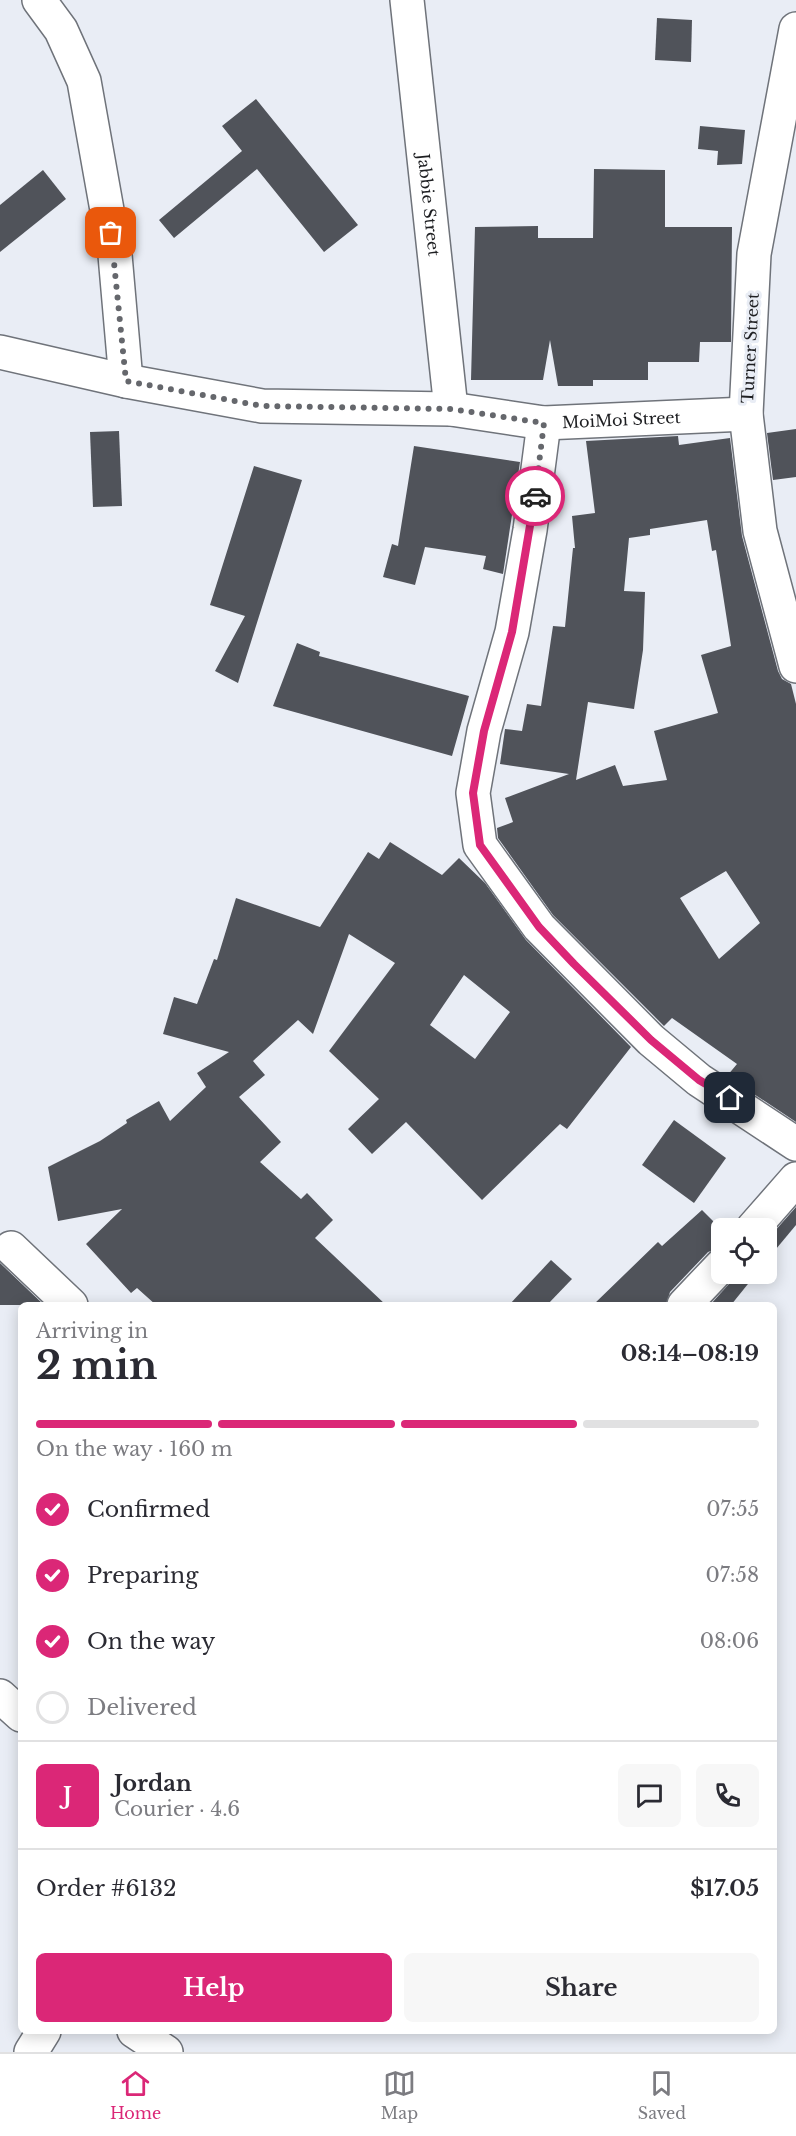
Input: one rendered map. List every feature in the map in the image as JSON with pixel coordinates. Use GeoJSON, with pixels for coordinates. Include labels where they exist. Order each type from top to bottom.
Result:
{"type":"FeatureCollection","features":[{"type":"Feature","properties":{"kind":"street"},"geometry":{"type":"LineString","coordinates":[[39,0],[61,30],[84,81],[115,255],[126,381]]}},
{"type":"Feature","properties":{"kind":"street","name":"Jabbie Street"},"geometry":{"type":"LineString","coordinates":[[407,0],[451,409]]}},
{"type":"Feature","properties":{"kind":"street","name":"Turner Street"},"geometry":{"type":"LineString","coordinates":[[796,29],[754,254],[746,414],[760,531],[796,666]]}},
{"type":"Feature","properties":{"kind":"street","name":"MoiMoi Street"},"geometry":{"type":"LineString","coordinates":[[0,352],[126,381],[262,406],[451,409],[544,423],[746,414]]}},
{"type":"Feature","properties":{"kind":"street"},"geometry":{"type":"LineString","coordinates":[[544,423],[530,530],[512,632],[484,731],[473,793],[480,845],[539,927],[651,1040],[699,1080],[796,1144]]}},
{"type":"Feature","properties":{"kind":"street"},"geometry":{"type":"LineString","coordinates":[[762,1218],[796,1179]]}},
{"type":"Feature","properties":{"kind":"street"},"geometry":{"type":"LineString","coordinates":[[11,1248],[68,1302]]}},
{"type":"Feature","properties":{"kind":"street"},"geometry":{"type":"LineString","coordinates":[[687,1302],[711,1277]]}},
{"type":"Feature","properties":{"kind":"street"},"geometry":{"type":"LineString","coordinates":[[0,1696],[18,1712]]}},
{"type":"Feature","properties":{"kind":"street"},"geometry":{"type":"LineString","coordinates":[[31,2052],[42,2034]]}},
{"type":"Feature","properties":{"kind":"street"},"geometry":{"type":"LineString","coordinates":[[139,2034],[166,2052]]}},
{"type":"Feature","properties":{"kind":"building"},"geometry":{"type":"Polygon","coordinates":[[[657,18],[692,20],[691,62],[655,60],[657,18]]]}},
{"type":"Feature","properties":{"kind":"building"},"geometry":{"type":"Polygon","coordinates":[[[256,99],[358,225],[324,252],[257,169],[174,238],[159,220],[242,151],[222,126],[256,99]]]}},
{"type":"Feature","properties":{"kind":"building"},"geometry":{"type":"Polygon","coordinates":[[[700,126],[745,130],[742,164],[717,165],[718,151],[698,149],[700,126]]]}},
{"type":"Feature","properties":{"kind":"building"},"geometry":{"type":"Polygon","coordinates":[[[594,169],[665,170],[665,227],[732,227],[731,342],[700,342],[699,362],[648,362],[648,380],[593,380],[593,386],[558,386],[550,340],[543,380],[471,380],[475,227],[538,226],[538,238],[593,238],[594,169]]]}},
{"type":"Feature","properties":{"kind":"building"},"geometry":{"type":"Polygon","coordinates":[[[43,170],[66,199],[0,252],[0,205],[43,170]]]}},
{"type":"Feature","properties":{"kind":"building"},"geometry":{"type":"Polygon","coordinates":[[[796,429],[796,477],[773,480],[767,433],[796,429]]]}},
{"type":"Feature","properties":{"kind":"building"},"geometry":{"type":"Polygon","coordinates":[[[119,431],[122,506],[93,507],[90,432],[119,431]]]}},
{"type":"Feature","properties":{"kind":"building"},"geometry":{"type":"Polygon","coordinates":[[[678,436],[679,445],[730,438],[742,536],[778,671],[782,679],[791,684],[796,704],[796,1122],[727,1076],[737,1064],[672,1018],[664,1026],[553,915],[498,838],[497,828],[513,822],[505,798],[569,774],[500,764],[505,729],[522,731],[527,704],[541,706],[553,626],[565,627],[573,548],[575,548],[572,516],[595,513],[586,441],[678,436]],[[707,520],[650,529],[650,535],[629,538],[624,591],[645,592],[643,650],[634,709],[588,702],[576,780],[615,765],[623,786],[667,780],[654,731],[718,713],[701,655],[731,646],[716,550],[712,551],[707,520]],[[726,871],[680,898],[719,959],[760,923],[726,871]]]}},
{"type":"Feature","properties":{"kind":"building"},"geometry":{"type":"Polygon","coordinates":[[[414,446],[520,462],[503,574],[483,569],[486,556],[425,547],[415,585],[383,577],[392,544],[398,546],[414,446]]]}},
{"type":"Feature","properties":{"kind":"building"},"geometry":{"type":"Polygon","coordinates":[[[254,466],[302,480],[238,683],[215,671],[245,616],[210,605],[254,466]]]}},
{"type":"Feature","properties":{"kind":"building"},"geometry":{"type":"Polygon","coordinates":[[[297,643],[320,652],[319,656],[469,696],[452,756],[273,706],[297,643]]]}},
{"type":"Feature","properties":{"kind":"building"},"geometry":{"type":"Polygon","coordinates":[[[390,842],[442,875],[459,858],[485,883],[526,940],[631,1047],[567,1129],[560,1124],[482,1200],[406,1122],[372,1154],[348,1129],[379,1099],[329,1051],[395,963],[349,934],[313,1034],[298,1020],[253,1061],[265,1075],[239,1097],[281,1142],[260,1162],[301,1199],[307,1193],[333,1220],[315,1238],[383,1302],[153,1302],[137,1288],[131,1293],[86,1244],[122,1209],[58,1221],[48,1167],[100,1141],[127,1123],[126,1120],[159,1101],[170,1121],[206,1087],[197,1073],[229,1052],[163,1034],[174,997],[197,1004],[214,959],[217,960],[236,898],[320,927],[368,852],[379,859],[390,842]],[[464,975],[430,1025],[475,1059],[510,1012],[464,975]]]}},
{"type":"Feature","properties":{"kind":"building"},"geometry":{"type":"Polygon","coordinates":[[[674,1120],[726,1158],[694,1203],[642,1165],[674,1120]]]}},
{"type":"Feature","properties":{"kind":"building"},"geometry":{"type":"Polygon","coordinates":[[[796,1207],[796,1225],[777,1248],[777,1229],[796,1207]]]}},
{"type":"Feature","properties":{"kind":"building"},"geometry":{"type":"Polygon","coordinates":[[[702,1210],[711,1219],[711,1251],[670,1292],[667,1302],[596,1302],[658,1242],[662,1246],[702,1210]]]}},
{"type":"Feature","properties":{"kind":"building"},"geometry":{"type":"Polygon","coordinates":[[[551,1260],[572,1279],[550,1302],[512,1302],[551,1260]]]}},
{"type":"Feature","properties":{"kind":"building"},"geometry":{"type":"Polygon","coordinates":[[[0,1263],[41,1302],[0,1305],[0,1263]]]}},
{"type":"Feature","properties":{"kind":"building"},"geometry":{"type":"Polygon","coordinates":[[[729,1284],[748,1284],[733,1302],[713,1302],[729,1284]]]}},
{"type":"Feature","properties":{"kind":"way so far"},"geometry":{"type":"LineString","coordinates":[[111,233],[126,381],[262,406],[451,409],[544,423],[535,496]]}},
{"type":"Feature","properties":{"kind":"route"},"geometry":{"type":"LineString","coordinates":[[535,496],[512,632],[484,731],[473,793],[480,845],[539,927],[574,964],[651,1040],[699,1080],[730,1098]]}}]}
